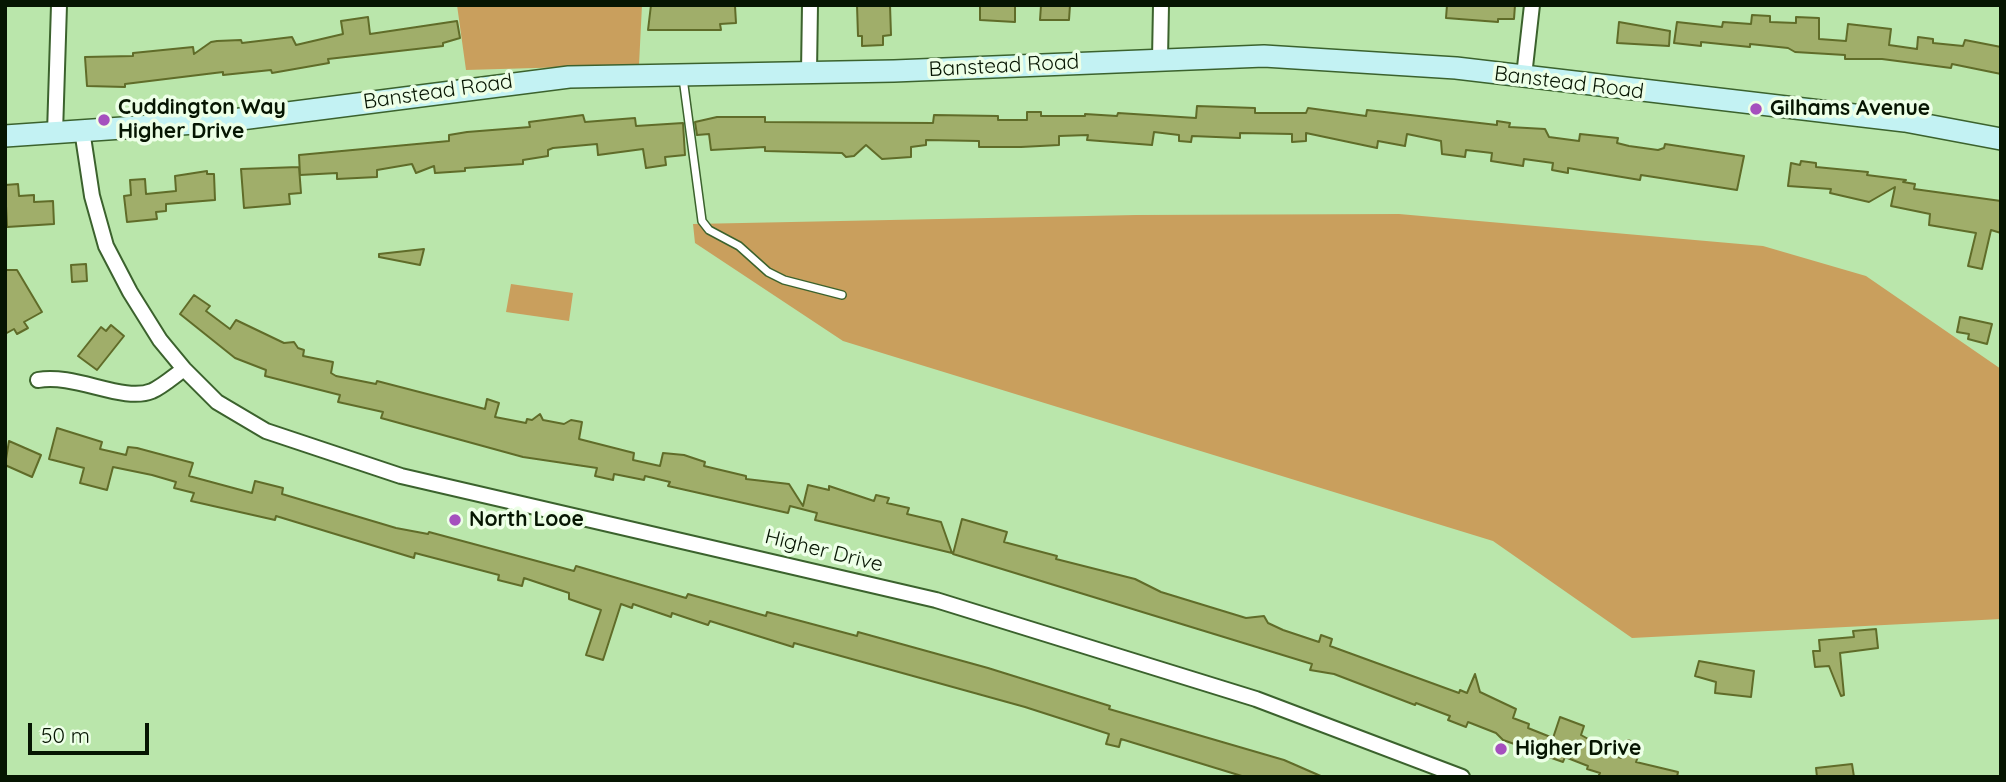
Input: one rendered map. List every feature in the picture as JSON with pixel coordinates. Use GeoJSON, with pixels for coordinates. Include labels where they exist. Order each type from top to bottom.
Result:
{"type":"FeatureCollection","features":[{"type":"Feature","properties":{"kind":"street"},"geometry":{"type":"LineString","coordinates":[[54,133],[59,5]]}},
{"type":"Feature","properties":{"kind":"street"},"geometry":{"type":"LineString","coordinates":[[809,72],[810,5]]}},
{"type":"Feature","properties":{"kind":"street"},"geometry":{"type":"LineString","coordinates":[[1160,59],[1161,5]]}},
{"type":"Feature","properties":{"kind":"street"},"geometry":{"type":"LineString","coordinates":[[1524,76],[1532,5]]}},
{"type":"Feature","properties":{"kind":"street","name":"Banstead Road"},"geometry":{"type":"LineString","coordinates":[[5,136],[225,121],[521,81],[682,73],[809,72],[1160,59],[1325,58],[1399,62],[1905,121],[2001,139]]}},
{"type":"Feature","properties":{"kind":"street","name":"Higher Drive"},"geometry":{"type":"LineString","coordinates":[[82,130],[92,196],[106,246],[136,301],[184,369],[217,402],[266,431],[414,479],[936,600],[1256,699],[1462,777]]}},
{"type":"Feature","properties":{"kind":"street"},"geometry":{"type":"LineString","coordinates":[[38,380],[57,377],[127,394],[142,394],[154,390],[184,369]]}},
{"type":"Feature","properties":{"kind":"lane"},"geometry":{"type":"LineString","coordinates":[[682,73],[702,221],[709,230],[739,247],[768,272],[784,281],[842,295]]}},
{"type":"Feature","properties":{"kind":"shaded area"},"geometry":{"type":"Polygon","coordinates":[[[457,5],[642,5],[639,65],[466,70],[457,5]]]}},
{"type":"Feature","properties":{"kind":"shaded area"},"geometry":{"type":"Polygon","coordinates":[[[1399,214],[1763,246],[1866,276],[2001,369],[2001,619],[1632,638],[1493,541],[843,341],[695,243],[693,224],[1136,215],[1399,214]]]}},
{"type":"Feature","properties":{"kind":"shaded area"},"geometry":{"type":"Polygon","coordinates":[[[511,284],[573,293],[569,321],[506,312],[511,284]]]}},
{"type":"Feature","properties":{"kind":"building"},"geometry":{"type":"Polygon","coordinates":[[[651,5],[735,6],[736,23],[720,24],[721,30],[648,30],[651,5]]]}},
{"type":"Feature","properties":{"kind":"building"},"geometry":{"type":"Polygon","coordinates":[[[857,5],[890,5],[891,35],[883,36],[883,45],[862,46],[862,36],[858,36],[857,5]]]}},
{"type":"Feature","properties":{"kind":"building"},"geometry":{"type":"Polygon","coordinates":[[[980,5],[1015,5],[1015,22],[980,20],[980,5]]]}},
{"type":"Feature","properties":{"kind":"building"},"geometry":{"type":"Polygon","coordinates":[[[1041,5],[1070,5],[1069,20],[1040,20],[1041,5]]]}},
{"type":"Feature","properties":{"kind":"building"},"geometry":{"type":"Polygon","coordinates":[[[1447,5],[1515,5],[1514,19],[1498,19],[1498,22],[1446,18],[1447,5]]]}},
{"type":"Feature","properties":{"kind":"building"},"geometry":{"type":"Polygon","coordinates":[[[1752,15],[1770,16],[1770,22],[1796,23],[1796,17],[1819,18],[1819,39],[1846,41],[1848,24],[1891,29],[1889,45],[1917,49],[1918,37],[1933,39],[1933,43],[1963,46],[1965,40],[2001,47],[2001,74],[1952,64],[1951,68],[1882,59],[1845,59],[1845,55],[1795,52],[1788,48],[1750,44],[1750,47],[1701,42],[1701,46],[1674,43],[1677,22],[1722,27],[1723,22],[1751,24],[1752,15]]]}},
{"type":"Feature","properties":{"kind":"building"},"geometry":{"type":"Polygon","coordinates":[[[368,17],[370,34],[457,21],[460,38],[443,43],[443,46],[328,59],[329,63],[272,73],[271,70],[223,75],[223,72],[125,84],[125,87],[87,86],[85,57],[133,56],[133,53],[193,47],[194,54],[217,41],[241,40],[242,43],[292,37],[296,45],[343,34],[341,21],[368,17]]]}},
{"type":"Feature","properties":{"kind":"building"},"geometry":{"type":"Polygon","coordinates":[[[1619,22],[1670,31],[1669,46],[1617,43],[1619,22]]]}},
{"type":"Feature","properties":{"kind":"building"},"geometry":{"type":"Polygon","coordinates":[[[1197,106],[1255,108],[1255,113],[1306,113],[1308,108],[1366,116],[1367,110],[1497,125],[1497,121],[1510,123],[1509,127],[1545,129],[1549,137],[1579,141],[1580,134],[1618,138],[1617,143],[1658,150],[1664,148],[1665,144],[1744,156],[1737,190],[1641,175],[1640,180],[1568,168],[1568,173],[1552,170],[1553,163],[1524,159],[1523,166],[1491,161],[1492,153],[1466,150],[1465,157],[1442,154],[1441,141],[1407,134],[1405,146],[1378,141],[1377,148],[1306,133],[1306,141],[1292,142],[1292,134],[1240,133],[1240,138],[1192,136],[1191,142],[1179,141],[1179,135],[1154,132],[1152,145],[1087,140],[1088,135],[1059,136],[1059,145],[1021,147],[979,147],[979,141],[926,140],[926,145],[911,147],[911,157],[882,159],[866,145],[854,156],[846,157],[842,153],[765,151],[765,147],[711,150],[709,134],[697,135],[695,122],[717,117],[765,117],[765,122],[933,123],[934,115],[998,116],[998,120],[1027,120],[1027,112],[1041,112],[1041,116],[1117,116],[1118,113],[1196,118],[1197,106]]]}},
{"type":"Feature","properties":{"kind":"building"},"geometry":{"type":"Polygon","coordinates":[[[583,115],[585,122],[635,118],[636,126],[683,123],[685,155],[665,157],[666,165],[646,168],[643,149],[598,155],[597,144],[553,148],[548,150],[548,156],[523,160],[523,164],[465,168],[465,171],[435,173],[434,166],[416,173],[412,164],[377,170],[377,177],[337,179],[337,173],[300,175],[299,155],[449,141],[449,135],[530,127],[529,122],[583,115]]]}},
{"type":"Feature","properties":{"kind":"building"},"geometry":{"type":"Polygon","coordinates":[[[1801,161],[1816,163],[1816,167],[1868,172],[1867,175],[1906,180],[1903,182],[1915,184],[1914,189],[2001,201],[2001,233],[1991,230],[1982,269],[1968,266],[1976,233],[1929,225],[1930,214],[1891,206],[1895,187],[1869,202],[1830,193],[1831,189],[1788,186],[1791,163],[1800,165],[1801,161]]]}},
{"type":"Feature","properties":{"kind":"building"},"geometry":{"type":"Polygon","coordinates":[[[299,167],[301,193],[289,194],[290,204],[244,208],[241,169],[299,167]]]}},
{"type":"Feature","properties":{"kind":"building"},"geometry":{"type":"Polygon","coordinates":[[[207,171],[207,174],[214,174],[215,200],[166,204],[166,211],[156,212],[157,219],[127,222],[124,196],[131,195],[130,180],[145,179],[146,194],[176,191],[175,176],[207,171]]]}},
{"type":"Feature","properties":{"kind":"building"},"geometry":{"type":"Polygon","coordinates":[[[18,184],[19,196],[34,195],[34,202],[53,201],[54,224],[7,227],[5,185],[18,184]]]}},
{"type":"Feature","properties":{"kind":"building"},"geometry":{"type":"Polygon","coordinates":[[[424,249],[420,265],[379,257],[379,254],[424,249]]]}},
{"type":"Feature","properties":{"kind":"building"},"geometry":{"type":"Polygon","coordinates":[[[86,264],[87,281],[72,282],[71,265],[86,264]]]}},
{"type":"Feature","properties":{"kind":"building"},"geometry":{"type":"Polygon","coordinates":[[[5,270],[17,270],[42,312],[24,322],[28,328],[17,334],[14,329],[5,334],[5,270]]]}},
{"type":"Feature","properties":{"kind":"building"},"geometry":{"type":"Polygon","coordinates":[[[194,295],[210,306],[206,311],[230,329],[236,320],[284,343],[294,342],[298,348],[304,350],[303,356],[333,362],[331,373],[336,376],[376,384],[377,381],[485,409],[487,399],[499,403],[495,417],[526,423],[527,419],[532,420],[540,414],[543,420],[564,424],[571,420],[582,422],[579,439],[634,453],[633,460],[660,466],[663,453],[684,455],[705,462],[704,466],[746,476],[746,479],[789,484],[803,506],[808,485],[829,490],[829,486],[874,501],[876,495],[889,498],[887,503],[909,508],[907,514],[941,522],[952,553],[815,520],[817,513],[790,506],[788,513],[668,486],[670,482],[645,476],[644,480],[614,474],[613,480],[595,476],[597,468],[523,457],[381,418],[383,412],[338,402],[340,395],[265,376],[266,370],[235,358],[180,314],[194,295]]]}},
{"type":"Feature","properties":{"kind":"building"},"geometry":{"type":"Polygon","coordinates":[[[1960,317],[1992,324],[1987,344],[1968,339],[1969,334],[1957,332],[1960,317]]]}},
{"type":"Feature","properties":{"kind":"building"},"geometry":{"type":"Polygon","coordinates":[[[111,325],[124,336],[97,370],[78,356],[101,327],[106,331],[111,325]]]}},
{"type":"Feature","properties":{"kind":"building"},"geometry":{"type":"Polygon","coordinates":[[[57,428],[102,442],[100,449],[126,455],[128,447],[137,448],[193,463],[189,476],[252,493],[255,481],[283,488],[282,494],[396,528],[428,534],[429,532],[574,571],[576,566],[686,598],[688,594],[766,616],[767,612],[857,636],[858,632],[988,668],[1110,706],[1109,709],[1284,760],[1323,777],[1245,777],[1121,739],[1119,747],[1106,744],[1109,734],[1025,707],[794,643],[793,647],[710,621],[708,625],[672,613],[671,617],[633,604],[632,608],[621,604],[603,660],[586,655],[601,610],[569,599],[569,593],[524,578],[522,586],[498,580],[499,575],[415,553],[414,558],[276,516],[275,520],[191,501],[194,493],[174,488],[176,482],[152,475],[113,467],[107,490],[80,483],[84,468],[49,459],[57,428]]]}},
{"type":"Feature","properties":{"kind":"building"},"geometry":{"type":"Polygon","coordinates":[[[9,441],[41,455],[32,477],[5,465],[9,441]]]}},
{"type":"Feature","properties":{"kind":"building"},"geometry":{"type":"Polygon","coordinates":[[[962,519],[1007,532],[1004,542],[1057,556],[1056,559],[1135,579],[1161,592],[1246,618],[1264,616],[1268,623],[1319,642],[1321,635],[1332,639],[1330,646],[1459,693],[1460,690],[1467,693],[1475,674],[1480,692],[1516,709],[1513,718],[1529,724],[1528,728],[1553,738],[1560,717],[1584,726],[1581,735],[1590,740],[1588,745],[1621,758],[1628,740],[1642,746],[1636,762],[1678,772],[1677,777],[1598,777],[1600,773],[1587,769],[1588,766],[1565,757],[1563,762],[1522,742],[1520,746],[1503,740],[1496,733],[1468,722],[1466,727],[1448,720],[1450,716],[1416,703],[1415,705],[1334,674],[1310,670],[1312,664],[953,554],[962,519]]]}},
{"type":"Feature","properties":{"kind":"building"},"geometry":{"type":"Polygon","coordinates":[[[1876,629],[1878,648],[1840,653],[1844,695],[1841,696],[1829,666],[1815,667],[1813,651],[1820,651],[1819,640],[1854,637],[1853,631],[1876,629]]]}},
{"type":"Feature","properties":{"kind":"building"},"geometry":{"type":"Polygon","coordinates":[[[1699,661],[1754,671],[1751,697],[1715,693],[1716,682],[1695,676],[1699,661]]]}},
{"type":"Feature","properties":{"kind":"building"},"geometry":{"type":"Polygon","coordinates":[[[1852,764],[1854,777],[1817,777],[1816,768],[1852,764]]]}},
{"type":"Feature","properties":{"kind":"place","name":"Gilhams Avenue"},"geometry":{"type":"Point","coordinates":[1756,109]}},
{"type":"Feature","properties":{"kind":"place","name":"Cuddington Way Higher Drive"},"geometry":{"type":"Point","coordinates":[104,120]}},
{"type":"Feature","properties":{"kind":"place","name":"North Looe"},"geometry":{"type":"Point","coordinates":[455,520]}},
{"type":"Feature","properties":{"kind":"place","name":"Higher Drive"},"geometry":{"type":"Point","coordinates":[1501,749]}}]}
